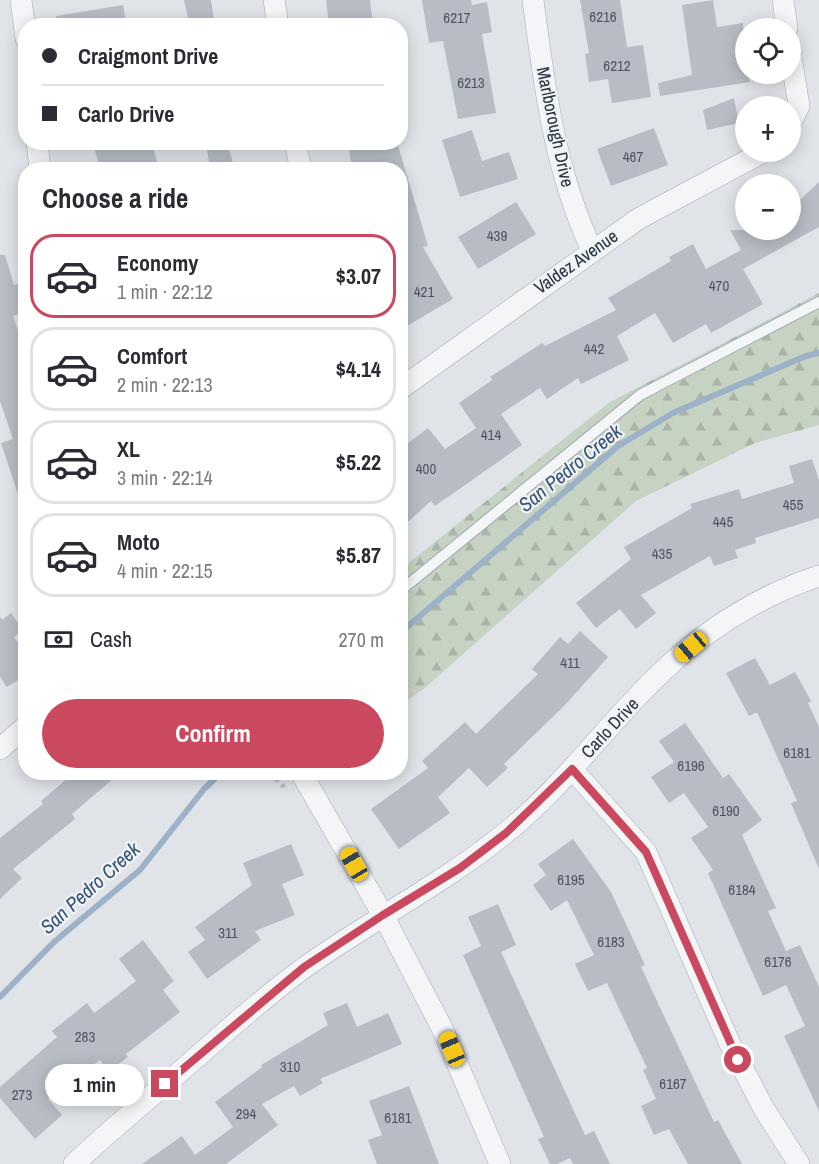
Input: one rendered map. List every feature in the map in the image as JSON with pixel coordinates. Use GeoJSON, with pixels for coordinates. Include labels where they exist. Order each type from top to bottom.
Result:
{"type":"FeatureCollection","features":[{"type":"Feature","properties":{"kind":"street"},"geometry":{"type":"LineString","coordinates":[[21,0],[23,18]]}},
{"type":"Feature","properties":{"kind":"street"},"geometry":{"type":"LineString","coordinates":[[274,0],[277,18]]}},
{"type":"Feature","properties":{"kind":"street","name":"Marlborough Drive"},"geometry":{"type":"LineString","coordinates":[[533,0],[545,94],[571,200],[592,250]]}},
{"type":"Feature","properties":{"kind":"street"},"geometry":{"type":"LineString","coordinates":[[783,0],[786,18]]}},
{"type":"Feature","properties":{"kind":"street","name":"Valdez Avenue"},"geometry":{"type":"LineString","coordinates":[[408,383],[592,250],[639,219],[744,162]]}},
{"type":"Feature","properties":{"kind":"street","name":"Carlo Drive"},"geometry":{"type":"LineString","coordinates":[[74,1164],[304,967],[460,868],[506,833],[572,769],[664,670],[705,635],[746,609],[817,582]]}},
{"type":"Feature","properties":{"kind":"street"},"geometry":{"type":"LineString","coordinates":[[0,749],[18,733]]}},
{"type":"Feature","properties":{"kind":"street"},"geometry":{"type":"LineString","coordinates":[[572,769],[646,852],[730,1044],[764,1108],[799,1164]]}},
{"type":"Feature","properties":{"kind":"street"},"geometry":{"type":"LineString","coordinates":[[305,780],[383,915],[443,1030],[500,1164]]}},
{"type":"Feature","properties":{"kind":"lane"},"geometry":{"type":"LineString","coordinates":[[408,584],[640,395],[819,302]]}},
{"type":"Feature","properties":{"kind":"green space"},"geometry":{"type":"Polygon","coordinates":[[[819,293],[819,425],[755,443],[636,501],[426,687],[408,700],[408,563],[610,402],[819,293]]]}},
{"type":"Feature","properties":{"kind":"building"},"geometry":{"type":"Polygon","coordinates":[[[184,0],[211,0],[214,18],[188,18],[184,0]]]}},
{"type":"Feature","properties":{"kind":"building"},"geometry":{"type":"Polygon","coordinates":[[[326,0],[370,0],[372,18],[328,18],[326,0]]]}},
{"type":"Feature","properties":{"kind":"building"},"geometry":{"type":"Polygon","coordinates":[[[422,0],[471,0],[472,5],[487,2],[492,32],[482,34],[496,113],[458,119],[443,41],[429,43],[422,0]]]}},
{"type":"Feature","properties":{"kind":"building"},"geometry":{"type":"Polygon","coordinates":[[[580,0],[620,0],[627,47],[643,45],[651,97],[612,103],[608,79],[589,82],[585,54],[589,53],[580,0]]]}},
{"type":"Feature","properties":{"kind":"building"},"geometry":{"type":"Polygon","coordinates":[[[713,0],[717,27],[735,24],[735,84],[737,84],[660,96],[658,83],[692,75],[682,5],[713,0]]]}},
{"type":"Feature","properties":{"kind":"building"},"geometry":{"type":"Polygon","coordinates":[[[123,5],[125,18],[56,18],[56,16],[123,5]]]}},
{"type":"Feature","properties":{"kind":"building"},"geometry":{"type":"Polygon","coordinates":[[[734,98],[735,124],[707,130],[703,110],[734,98]]]}},
{"type":"Feature","properties":{"kind":"building"},"geometry":{"type":"Polygon","coordinates":[[[654,128],[668,165],[611,186],[597,149],[654,128]]]}},
{"type":"Feature","properties":{"kind":"building"},"geometry":{"type":"Polygon","coordinates":[[[472,130],[482,161],[509,152],[518,179],[460,197],[442,140],[472,130]]]}},
{"type":"Feature","properties":{"kind":"building"},"geometry":{"type":"Polygon","coordinates":[[[95,150],[154,150],[157,162],[98,162],[95,150]]]}},
{"type":"Feature","properties":{"kind":"building"},"geometry":{"type":"Polygon","coordinates":[[[207,150],[229,150],[233,162],[209,162],[207,150]]]}},
{"type":"Feature","properties":{"kind":"building"},"geometry":{"type":"Polygon","coordinates":[[[349,150],[399,150],[403,162],[351,162],[349,150]]]}},
{"type":"Feature","properties":{"kind":"building"},"geometry":{"type":"Polygon","coordinates":[[[408,179],[428,246],[423,247],[453,299],[408,325],[408,179]]]}},
{"type":"Feature","properties":{"kind":"building"},"geometry":{"type":"Polygon","coordinates":[[[819,182],[819,227],[801,237],[801,199],[819,182]]]}},
{"type":"Feature","properties":{"kind":"building"},"geometry":{"type":"Polygon","coordinates":[[[516,202],[536,234],[478,269],[458,237],[516,202]]]}},
{"type":"Feature","properties":{"kind":"building"},"geometry":{"type":"Polygon","coordinates":[[[730,230],[735,230],[735,239],[730,230]]]}},
{"type":"Feature","properties":{"kind":"building"},"geometry":{"type":"Polygon","coordinates":[[[736,240],[795,240],[743,269],[763,304],[711,333],[706,324],[673,343],[655,313],[617,336],[629,360],[581,384],[578,378],[547,399],[540,388],[501,414],[522,445],[435,506],[431,501],[408,522],[408,443],[428,428],[445,449],[476,428],[459,403],[492,380],[490,377],[542,343],[545,346],[616,310],[608,298],[671,261],[669,257],[693,244],[706,269],[741,250],[736,240]]]}},
{"type":"Feature","properties":{"kind":"building"},"geometry":{"type":"Polygon","coordinates":[[[0,255],[5,255],[14,285],[18,284],[18,314],[13,316],[18,331],[18,494],[1,443],[13,439],[0,401],[0,255]]]}},
{"type":"Feature","properties":{"kind":"building"},"geometry":{"type":"Polygon","coordinates":[[[812,459],[819,480],[819,518],[755,538],[756,543],[735,550],[738,558],[714,566],[710,556],[641,595],[656,613],[636,629],[620,609],[596,628],[576,603],[631,559],[624,547],[692,508],[690,504],[739,489],[742,499],[794,483],[789,466],[812,459]]]}},
{"type":"Feature","properties":{"kind":"building"},"geometry":{"type":"Polygon","coordinates":[[[11,613],[18,623],[18,634],[14,637],[18,643],[18,680],[7,687],[0,677],[0,617],[2,620],[11,613]]]}},
{"type":"Feature","properties":{"kind":"building"},"geometry":{"type":"Polygon","coordinates":[[[580,631],[608,657],[565,705],[504,764],[508,768],[487,787],[469,768],[438,797],[450,813],[399,849],[371,809],[428,768],[422,761],[465,722],[476,734],[538,674],[532,669],[560,637],[568,644],[580,631]]]}},
{"type":"Feature","properties":{"kind":"building"},"geometry":{"type":"Polygon","coordinates":[[[755,658],[770,685],[795,672],[811,701],[808,703],[819,727],[819,869],[791,803],[797,801],[757,712],[749,716],[726,673],[755,658]]]}},
{"type":"Feature","properties":{"kind":"building"},"geometry":{"type":"Polygon","coordinates":[[[685,723],[723,778],[729,774],[762,820],[742,835],[776,908],[768,911],[786,951],[800,945],[819,987],[819,1111],[784,1036],[805,1026],[786,985],[763,996],[708,873],[713,870],[691,838],[708,827],[684,793],[669,803],[651,777],[674,762],[659,741],[685,723]]]}},
{"type":"Feature","properties":{"kind":"building"},"geometry":{"type":"Polygon","coordinates":[[[66,780],[112,780],[72,814],[75,819],[13,869],[22,878],[0,899],[0,838],[43,804],[41,801],[66,780]]]}},
{"type":"Feature","properties":{"kind":"building"},"geometry":{"type":"Polygon","coordinates":[[[573,839],[611,892],[645,965],[641,967],[714,1122],[718,1120],[742,1164],[688,1164],[669,1129],[654,1135],[641,1106],[656,1099],[643,1070],[647,1068],[607,983],[588,991],[575,964],[594,955],[567,900],[551,911],[533,885],[546,875],[538,864],[573,839]]]}},
{"type":"Feature","properties":{"kind":"building"},"geometry":{"type":"Polygon","coordinates":[[[291,844],[304,875],[282,884],[295,915],[255,931],[261,940],[207,979],[188,952],[205,940],[195,927],[252,885],[243,863],[291,844]]]}},
{"type":"Feature","properties":{"kind":"building"},"geometry":{"type":"Polygon","coordinates":[[[498,904],[516,945],[501,952],[585,1135],[594,1131],[610,1164],[573,1164],[570,1158],[557,1164],[550,1164],[538,1139],[544,1137],[463,955],[481,946],[468,917],[498,904]]]}},
{"type":"Feature","properties":{"kind":"building"},"geometry":{"type":"Polygon","coordinates":[[[143,940],[174,981],[163,990],[180,1012],[126,1054],[128,1057],[109,1071],[100,1060],[48,1099],[62,1115],[35,1139],[0,1098],[0,1087],[57,1037],[52,1031],[87,1003],[94,1013],[136,981],[119,959],[143,940]]]}},
{"type":"Feature","properties":{"kind":"building"},"geometry":{"type":"Polygon","coordinates":[[[347,1003],[357,1027],[388,1013],[402,1044],[320,1079],[323,1083],[300,1096],[294,1086],[262,1104],[278,1125],[226,1164],[142,1164],[182,1136],[195,1155],[233,1127],[215,1102],[262,1067],[261,1065],[328,1025],[323,1013],[347,1003]]]}},
{"type":"Feature","properties":{"kind":"building"},"geometry":{"type":"Polygon","coordinates":[[[409,1086],[439,1164],[377,1164],[368,1140],[382,1135],[369,1101],[409,1086]]]}},
{"type":"Feature","properties":{"kind":"waterway","name":"San Pedro Creek"},"geometry":{"type":"LineString","coordinates":[[408,626],[618,446],[673,413],[806,356],[819,353]]}},
{"type":"Feature","properties":{"kind":"waterway","name":"San Pedro Creek"},"geometry":{"type":"LineString","coordinates":[[0,997],[54,942],[140,870],[214,780]]}},
{"type":"Feature","properties":{"kind":"route"},"geometry":{"type":"LineString","coordinates":[[165,1084],[304,967],[460,868],[506,833],[572,769],[646,852],[738,1060]]}}]}
